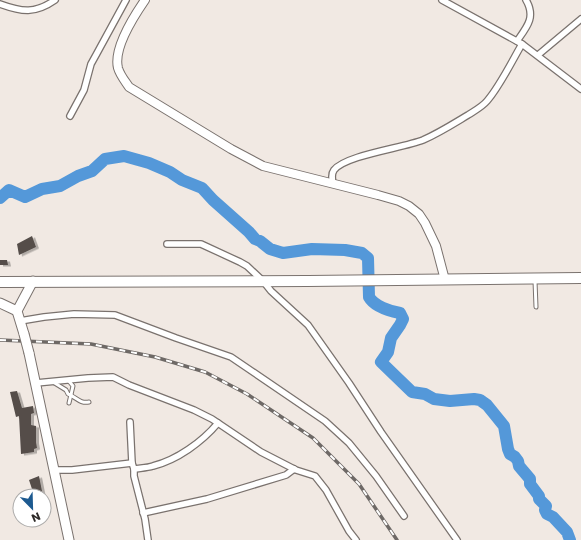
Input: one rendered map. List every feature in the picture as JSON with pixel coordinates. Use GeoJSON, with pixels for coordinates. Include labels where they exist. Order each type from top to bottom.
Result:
{"type":"FeatureCollection","features":[{"type":"Feature","properties":{"kind":"highway"},"geometry":{"type":"LineString","coordinates":[[0,282],[581,278]]}},
{"type":"Feature","properties":{"kind":"main road"},"geometry":{"type":"LineString","coordinates":[[145,0],[125,35],[119,51],[117,62],[122,78],[130,86],[161,107],[263,166],[399,201],[409,206],[419,214],[425,223],[436,246],[445,280]]}},
{"type":"Feature","properties":{"kind":"main road"},"geometry":{"type":"LineString","coordinates":[[32,281],[17,311],[36,383],[69,540]]}},
{"type":"Feature","properties":{"kind":"main road"},"geometry":{"type":"LineString","coordinates":[[0,304],[17,311]]}},
{"type":"Feature","properties":{"kind":"street"},"geometry":{"type":"LineString","coordinates":[[0,4],[17,10],[30,11],[44,7],[55,0]]}},
{"type":"Feature","properties":{"kind":"street"},"geometry":{"type":"LineString","coordinates":[[70,116],[84,90],[96,55],[126,0]]}},
{"type":"Feature","properties":{"kind":"street"},"geometry":{"type":"LineString","coordinates":[[442,0],[520,42],[581,89]]}},
{"type":"Feature","properties":{"kind":"street"},"geometry":{"type":"LineString","coordinates":[[333,184],[333,172],[338,166],[345,162],[422,140],[450,127],[484,104],[492,94],[527,27],[531,11],[526,0]]}},
{"type":"Feature","properties":{"kind":"street"},"geometry":{"type":"LineString","coordinates":[[538,55],[581,19]]}},
{"type":"Feature","properties":{"kind":"street"},"geometry":{"type":"LineString","coordinates":[[167,244],[201,244],[247,266],[271,291],[308,325],[457,540]]}},
{"type":"Feature","properties":{"kind":"street"},"geometry":{"type":"LineString","coordinates":[[20,322],[44,317],[74,314],[115,315],[162,334],[231,357],[325,421],[349,443],[362,458],[404,516]]}},
{"type":"Feature","properties":{"kind":"street"},"geometry":{"type":"LineString","coordinates":[[36,383],[112,377],[194,410],[218,423],[261,452],[294,469],[315,476],[321,483],[349,531],[356,540]]}},
{"type":"Feature","properties":{"kind":"street"},"geometry":{"type":"LineString","coordinates":[[130,422],[134,476],[148,540]]}},
{"type":"Feature","properties":{"kind":"street"},"geometry":{"type":"LineString","coordinates":[[54,470],[133,466],[152,467],[175,457],[196,444],[218,423]]}},
{"type":"Feature","properties":{"kind":"street"},"geometry":{"type":"LineString","coordinates":[[143,513],[207,499],[286,475],[294,469]]}},
{"type":"Feature","properties":{"kind":"lane"},"geometry":{"type":"LineString","coordinates":[[535,279],[536,307]]}},
{"type":"Feature","properties":{"kind":"lane"},"geometry":{"type":"LineString","coordinates":[[68,380],[73,386],[69,403]]}},
{"type":"Feature","properties":{"kind":"lane"},"geometry":{"type":"LineString","coordinates":[[52,381],[63,387],[68,394],[77,400],[85,403],[89,402]]}},
{"type":"Feature","properties":{"kind":"building"},"geometry":{"type":"Polygon","coordinates":[[[32,236],[36,247],[19,255],[17,244],[32,236]]]}},
{"type":"Feature","properties":{"kind":"building"},"geometry":{"type":"Polygon","coordinates":[[[0,260],[7,260],[8,265],[0,265],[0,260]]]}},
{"type":"Feature","properties":{"kind":"building"},"geometry":{"type":"Polygon","coordinates":[[[17,391],[22,408],[33,406],[34,413],[31,414],[31,425],[36,426],[37,448],[34,449],[34,452],[21,454],[19,416],[16,417],[10,392],[17,391]]]}},
{"type":"Feature","properties":{"kind":"building"},"geometry":{"type":"Polygon","coordinates":[[[39,476],[41,488],[32,488],[29,480],[39,476]]]}},
{"type":"Feature","properties":{"kind":"waterway"},"geometry":{"type":"LineString","coordinates":[[0,198],[9,190],[25,197],[42,189],[60,186],[78,176],[92,171],[105,159],[124,156],[149,163],[170,172],[182,180],[202,188],[255,239],[270,249],[283,253],[312,249],[345,250],[362,253],[368,258],[369,297],[378,305],[400,313],[403,319],[391,338],[388,352],[381,362],[412,392],[425,394],[434,399],[450,401],[480,400],[487,405],[504,426],[510,454],[515,457],[519,466],[530,479],[530,484],[539,496],[539,499],[546,506],[545,510],[547,514],[553,517],[567,532],[570,540]]}},
{"type":"Feature","properties":{"kind":"railway"},"geometry":{"type":"LineString","coordinates":[[0,340],[91,344],[155,357],[205,372],[247,394],[313,438],[359,484],[397,540]]}}]}
